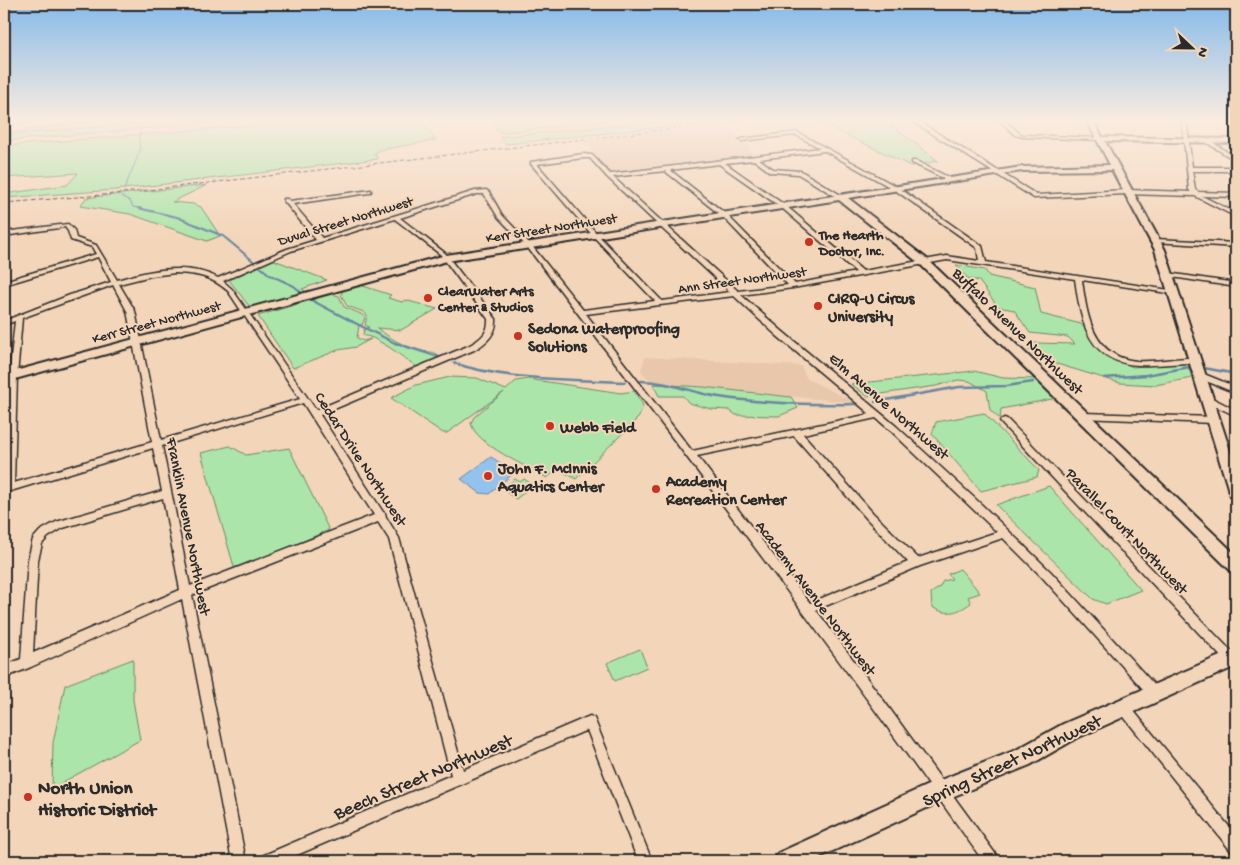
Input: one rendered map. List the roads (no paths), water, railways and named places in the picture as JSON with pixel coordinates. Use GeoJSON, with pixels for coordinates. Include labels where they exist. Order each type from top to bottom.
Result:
{"type":"FeatureCollection","features":[{"type":"Feature","properties":{"kind":"street","name":"Elm Avenue Northwest"},"geometry":{"type":"LineString","coordinates":[[559,159],[532,164],[596,236]]}},
{"type":"Feature","properties":{"kind":"street","name":"Elm Avenue Northwest"},"geometry":{"type":"LineString","coordinates":[[592,159],[779,333],[878,415],[1005,532],[1047,575],[1155,694]]}},
{"type":"Feature","properties":{"kind":"street"},"geometry":{"type":"LineString","coordinates":[[609,176],[743,159]]}},
{"type":"Feature","properties":{"kind":"street","name":"Buffalo Avenue Northwest"},"geometry":{"type":"LineString","coordinates":[[757,159],[772,171],[799,172],[842,198],[923,261],[1236,565]]}},
{"type":"Feature","properties":{"kind":"street"},"geometry":{"type":"LineString","coordinates":[[844,159],[897,189],[980,247],[983,263]]}},
{"type":"Feature","properties":{"kind":"street"},"geometry":{"type":"LineString","coordinates":[[975,159],[1036,197],[1130,193],[1236,195]]}},
{"type":"Feature","properties":{"kind":"street"},"geometry":{"type":"LineString","coordinates":[[1111,159],[1156,241],[1174,292],[1236,491]]}},
{"type":"Feature","properties":{"kind":"street"},"geometry":{"type":"LineString","coordinates":[[1190,159],[1190,184],[1196,195],[1236,215]]}},
{"type":"Feature","properties":{"kind":"street"},"geometry":{"type":"LineString","coordinates":[[720,162],[784,206],[861,273]]}},
{"type":"Feature","properties":{"kind":"street"},"geometry":{"type":"LineString","coordinates":[[914,162],[951,180]]}},
{"type":"Feature","properties":{"kind":"street","name":"Kerr Street Northwest"},"geometry":{"type":"LineString","coordinates":[[9,377],[446,258],[996,173],[1028,169],[1115,167]]}},
{"type":"Feature","properties":{"kind":"street"},"geometry":{"type":"LineString","coordinates":[[666,169],[725,216],[793,286]]}},
{"type":"Feature","properties":{"kind":"street"},"geometry":{"type":"LineString","coordinates":[[1191,169],[1236,169]]}},
{"type":"Feature","properties":{"kind":"street"},"geometry":{"type":"LineString","coordinates":[[287,201],[369,191]]}},
{"type":"Feature","properties":{"kind":"street","name":"Duval Street Northwest"},"geometry":{"type":"LineString","coordinates":[[218,281],[249,266],[320,240],[483,191]]}},
{"type":"Feature","properties":{"kind":"street","name":"Academy Avenue Northwest"},"geometry":{"type":"LineString","coordinates":[[483,191],[486,192],[500,216],[528,246],[691,454],[942,790],[992,861]]}},
{"type":"Feature","properties":{"kind":"street"},"geometry":{"type":"LineString","coordinates":[[287,201],[320,240]]}},
{"type":"Feature","properties":{"kind":"street"},"geometry":{"type":"LineString","coordinates":[[314,414],[472,348],[486,337],[493,327],[492,319],[446,258],[396,217]]}},
{"type":"Feature","properties":{"kind":"street","name":"Franklin Avenue Northwest"},"geometry":{"type":"LineString","coordinates":[[4,234],[63,224],[71,230],[72,239],[94,246],[131,311],[239,861]]}},
{"type":"Feature","properties":{"kind":"street"},"geometry":{"type":"LineString","coordinates":[[596,236],[660,303]]}},
{"type":"Feature","properties":{"kind":"street"},"geometry":{"type":"LineString","coordinates":[[1156,241],[1236,245]]}},
{"type":"Feature","properties":{"kind":"street"},"geometry":{"type":"LineString","coordinates":[[4,283],[100,255]]}},
{"type":"Feature","properties":{"kind":"street","name":"Ann Street Northwest"},"geometry":{"type":"LineString","coordinates":[[580,313],[793,286],[923,261],[952,258],[1174,292]]}},
{"type":"Feature","properties":{"kind":"street","name":"Cedar Drive Northwest"},"geometry":{"type":"LineString","coordinates":[[4,323],[115,283],[175,270],[199,272],[218,281],[230,290],[382,516],[394,538],[459,779]]}},
{"type":"Feature","properties":{"kind":"street"},"geometry":{"type":"LineString","coordinates":[[1168,274],[1236,285]]}},
{"type":"Feature","properties":{"kind":"street"},"geometry":{"type":"LineString","coordinates":[[1078,277],[1086,326],[1110,356],[1134,363],[1194,361]]}},
{"type":"Feature","properties":{"kind":"street"},"geometry":{"type":"LineString","coordinates":[[19,317],[9,377],[7,488],[158,445],[305,400]]}},
{"type":"Feature","properties":{"kind":"street"},"geometry":{"type":"LineString","coordinates":[[1199,375],[1236,390]]}},
{"type":"Feature","properties":{"kind":"street"},"geometry":{"type":"LineString","coordinates":[[1206,398],[1236,413]]}},
{"type":"Feature","properties":{"kind":"street"},"geometry":{"type":"LineString","coordinates":[[691,454],[878,415]]}},
{"type":"Feature","properties":{"kind":"street"},"geometry":{"type":"LineString","coordinates":[[1083,416],[1214,420]]}},
{"type":"Feature","properties":{"kind":"street","name":"Parallel Court Northwest"},"geometry":{"type":"LineString","coordinates":[[1004,421],[1233,658]]}},
{"type":"Feature","properties":{"kind":"street"},"geometry":{"type":"LineString","coordinates":[[796,432],[870,516],[916,563]]}},
{"type":"Feature","properties":{"kind":"street"},"geometry":{"type":"LineString","coordinates":[[27,663],[33,560],[37,542],[44,534],[60,525],[167,493]]}},
{"type":"Feature","properties":{"kind":"street"},"geometry":{"type":"LineString","coordinates":[[4,672],[185,593],[382,516]]}},
{"type":"Feature","properties":{"kind":"street"},"geometry":{"type":"LineString","coordinates":[[807,609],[916,563],[1005,532]]}},
{"type":"Feature","properties":{"kind":"street","name":"Spring Street Northwest"},"geometry":{"type":"LineString","coordinates":[[786,861],[942,790],[1023,758],[1070,731],[1233,658]]}},
{"type":"Feature","properties":{"kind":"street"},"geometry":{"type":"LineString","coordinates":[[1124,708],[1236,846]]}},
{"type":"Feature","properties":{"kind":"street"},"geometry":{"type":"LineString","coordinates":[[590,722],[645,861]]}},
{"type":"Feature","properties":{"kind":"street","name":"Beech Street Northwest"},"geometry":{"type":"LineString","coordinates":[[268,861],[590,722]]}},
{"type":"Feature","properties":{"kind":"water","name":"John F. McInnis Aquatics Center"},"geometry":{"type":"Polygon","coordinates":[[[491,457],[515,472],[489,494],[480,493],[461,479],[491,457]]]}},
{"type":"Feature","properties":{"kind":"waterway"},"geometry":{"type":"LineString","coordinates":[[124,190],[137,159]]}},
{"type":"Feature","properties":{"kind":"waterway"},"geometry":{"type":"LineString","coordinates":[[121,196],[130,201],[133,207],[138,208]]}},
{"type":"Feature","properties":{"kind":"waterway"},"geometry":{"type":"LineString","coordinates":[[138,208],[143,209]]}},
{"type":"Feature","properties":{"kind":"waterway"},"geometry":{"type":"LineString","coordinates":[[138,208],[177,217],[223,236],[270,275],[294,286],[303,294]]}},
{"type":"Feature","properties":{"kind":"waterway"},"geometry":{"type":"LineString","coordinates":[[311,300],[353,322]]}},
{"type":"Feature","properties":{"kind":"waterway"},"geometry":{"type":"LineString","coordinates":[[353,322],[395,343],[439,357]]}},
{"type":"Feature","properties":{"kind":"waterway"},"geometry":{"type":"LineString","coordinates":[[454,363],[473,369],[515,376],[625,382]]}},
{"type":"Feature","properties":{"kind":"waterway"},"geometry":{"type":"LineString","coordinates":[[1104,378],[1146,375],[1190,367]]}},
{"type":"Feature","properties":{"kind":"waterway"},"geometry":{"type":"LineString","coordinates":[[1204,368],[1236,374]]}},
{"type":"Feature","properties":{"kind":"waterway"},"geometry":{"type":"LineString","coordinates":[[641,381],[671,385],[709,395],[754,401],[857,404]]}},
{"type":"Feature","properties":{"kind":"waterway"},"geometry":{"type":"LineString","coordinates":[[875,402],[959,387],[1007,386],[1033,382]]}},
{"type":"Feature","properties":{"kind":"railway"},"geometry":{"type":"LineString","coordinates":[[4,203],[114,194],[410,159]]}},
{"type":"Feature","properties":{"kind":"place","name":"The Hearth Doctor, Inc."},"geometry":{"type":"Point","coordinates":[809,242]}},
{"type":"Feature","properties":{"kind":"place","name":"ClearWater Arts Center & Studios"},"geometry":{"type":"Point","coordinates":[428,298]}},
{"type":"Feature","properties":{"kind":"place","name":"CIRQ-U Circus University"},"geometry":{"type":"Point","coordinates":[818,306]}},
{"type":"Feature","properties":{"kind":"place","name":"Sedona Waterproofing Solutions"},"geometry":{"type":"Point","coordinates":[518,336]}},
{"type":"Feature","properties":{"kind":"place","name":"Webb Field"},"geometry":{"type":"Point","coordinates":[550,426]}},
{"type":"Feature","properties":{"kind":"place","name":"John F. McInnis Aquatics Center"},"geometry":{"type":"Point","coordinates":[488,476]}},
{"type":"Feature","properties":{"kind":"place","name":"Academy Recreation Center"},"geometry":{"type":"Point","coordinates":[656,489]}},
{"type":"Feature","properties":{"kind":"place","name":"North Union Historic District"},"geometry":{"type":"Point","coordinates":[28,797]}}]}
